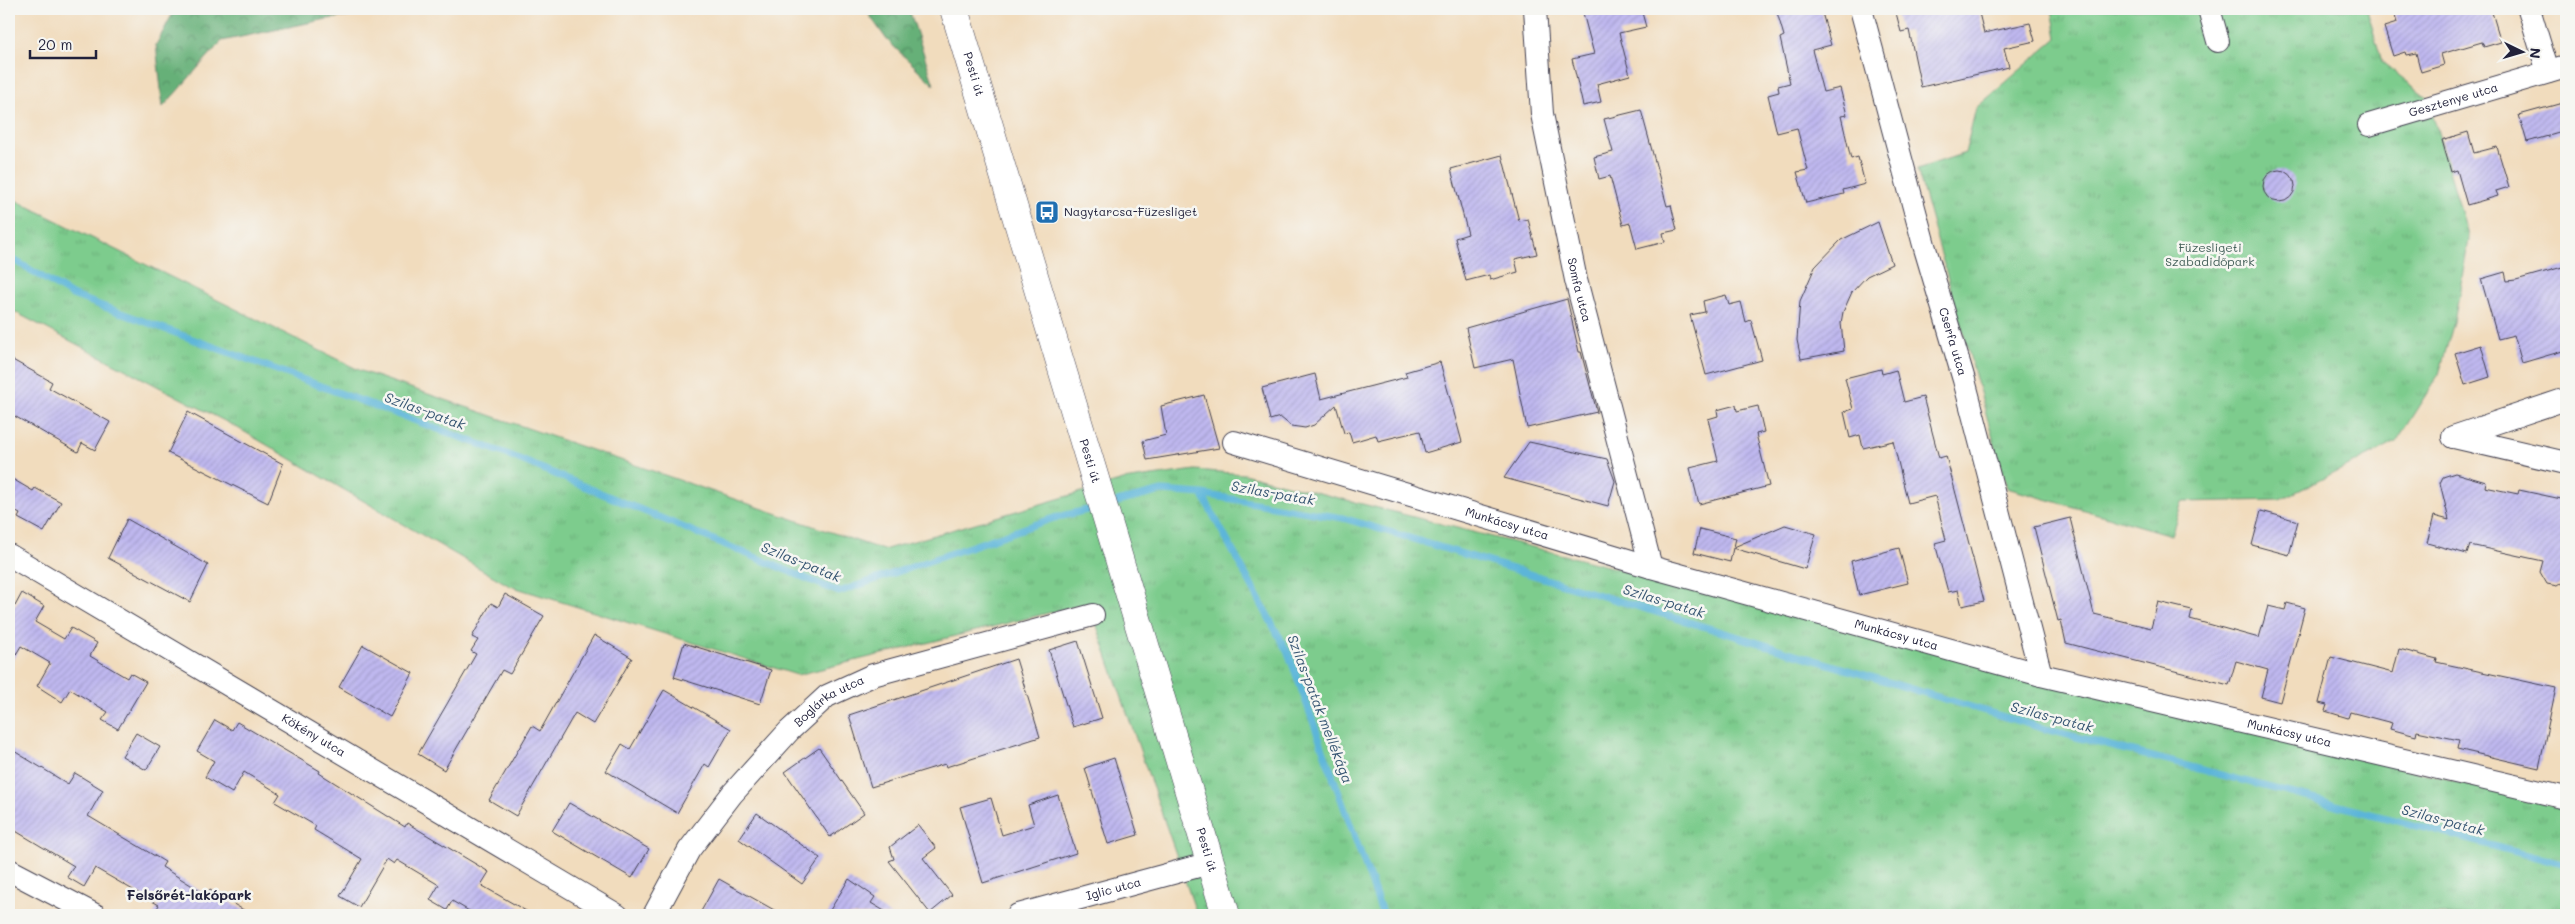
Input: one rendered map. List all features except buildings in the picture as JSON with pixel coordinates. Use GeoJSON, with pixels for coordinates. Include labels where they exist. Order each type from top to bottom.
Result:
{"type":"FeatureCollection","features":[{"type":"Feature","properties":{"kind":"main road","name":"Pesti út"},"geometry":{"type":"LineString","coordinates":[[954,9],[1226,915]]}},
{"type":"Feature","properties":{"kind":"street","name":"Somfa utca"},"geometry":{"type":"LineString","coordinates":[[1535,9],[1542,114],[1576,280],[1652,567]]}},
{"type":"Feature","properties":{"kind":"street","name":"Cserfa utca"},"geometry":{"type":"LineString","coordinates":[[1861,9],[1924,245],[1964,380],[2042,675]]}},
{"type":"Feature","properties":{"kind":"street"},"geometry":{"type":"LineString","coordinates":[[2209,9],[2218,41]]}},
{"type":"Feature","properties":{"kind":"street"},"geometry":{"type":"LineString","coordinates":[[2529,9],[2557,69]]}},
{"type":"Feature","properties":{"kind":"street","name":"Gesztenye utca"},"geometry":{"type":"LineString","coordinates":[[2369,125],[2557,69]]}},
{"type":"Feature","properties":{"kind":"street"},"geometry":{"type":"LineString","coordinates":[[2566,399],[2453,437],[2566,463]]}},
{"type":"Feature","properties":{"kind":"street","name":"Munkácsy utca"},"geometry":{"type":"LineString","coordinates":[[1234,442],[1652,567],[2042,675],[2566,798]]}},
{"type":"Feature","properties":{"kind":"street","name":"Kökény utca"},"geometry":{"type":"LineString","coordinates":[[9,555],[617,915]]}},
{"type":"Feature","properties":{"kind":"street","name":"Boglárka utca"},"geometry":{"type":"LineString","coordinates":[[654,915],[689,850],[732,794],[789,731],[827,696],[873,675],[1093,615]]}},
{"type":"Feature","properties":{"kind":"street","name":"Iglic utca"},"geometry":{"type":"LineString","coordinates":[[1018,915],[1210,863]]}},
{"type":"Feature","properties":{"kind":"street"},"geometry":{"type":"LineString","coordinates":[[9,870],[95,915]]}},
{"type":"Feature","properties":{"kind":"green space"},"geometry":{"type":"Polygon","coordinates":[[[175,9],[419,9],[327,19],[222,41],[163,107],[156,45],[175,9]]]}},
{"type":"Feature","properties":{"kind":"green space"},"geometry":{"type":"Polygon","coordinates":[[[865,9],[909,9],[934,85],[887,40],[865,9]]]}},
{"type":"Feature","properties":{"kind":"green space","name":"Füzesligeti Szabadidőpark"},"geometry":{"type":"Polygon","coordinates":[[[2052,9],[2367,9],[2382,62],[2428,98],[2469,239],[2454,322],[2439,374],[2396,442],[2280,500],[2182,502],[2171,535],[2007,488],[1917,169],[1965,153],[1976,108],[2057,38],[2052,9]]]}},
{"type":"Feature","properties":{"kind":"green space"},"geometry":{"type":"Polygon","coordinates":[[[9,197],[361,371],[883,550],[1123,480],[1195,470],[1244,474],[2566,809],[2566,915],[1197,915],[1089,603],[797,675],[510,586],[236,427],[9,309],[9,197]]]}},
{"type":"Feature","properties":{"kind":"waterway","name":"Szilas-patak"},"geometry":{"type":"LineString","coordinates":[[9,257],[72,295],[509,455],[839,592],[1054,518],[1099,507]]}},
{"type":"Feature","properties":{"kind":"waterway","name":"Szilas-patak"},"geometry":{"type":"LineString","coordinates":[[1109,504],[1162,491],[1202,494],[1343,518],[2038,727],[2566,865]]}},
{"type":"Feature","properties":{"kind":"waterway","name":"Szilas-patak mellékága"},"geometry":{"type":"LineString","coordinates":[[1202,494],[1289,655],[1383,915]]}},
{"type":"Feature","properties":{"kind":"place","name":"Nagytarcsa-Füzesliget"},"geometry":{"type":"Point","coordinates":[1047,212]}},
{"type":"Feature","properties":{"kind":"district","name":"Felsőrét-lakópark"},"geometry":{"type":"Point","coordinates":[189,895]}}]}
